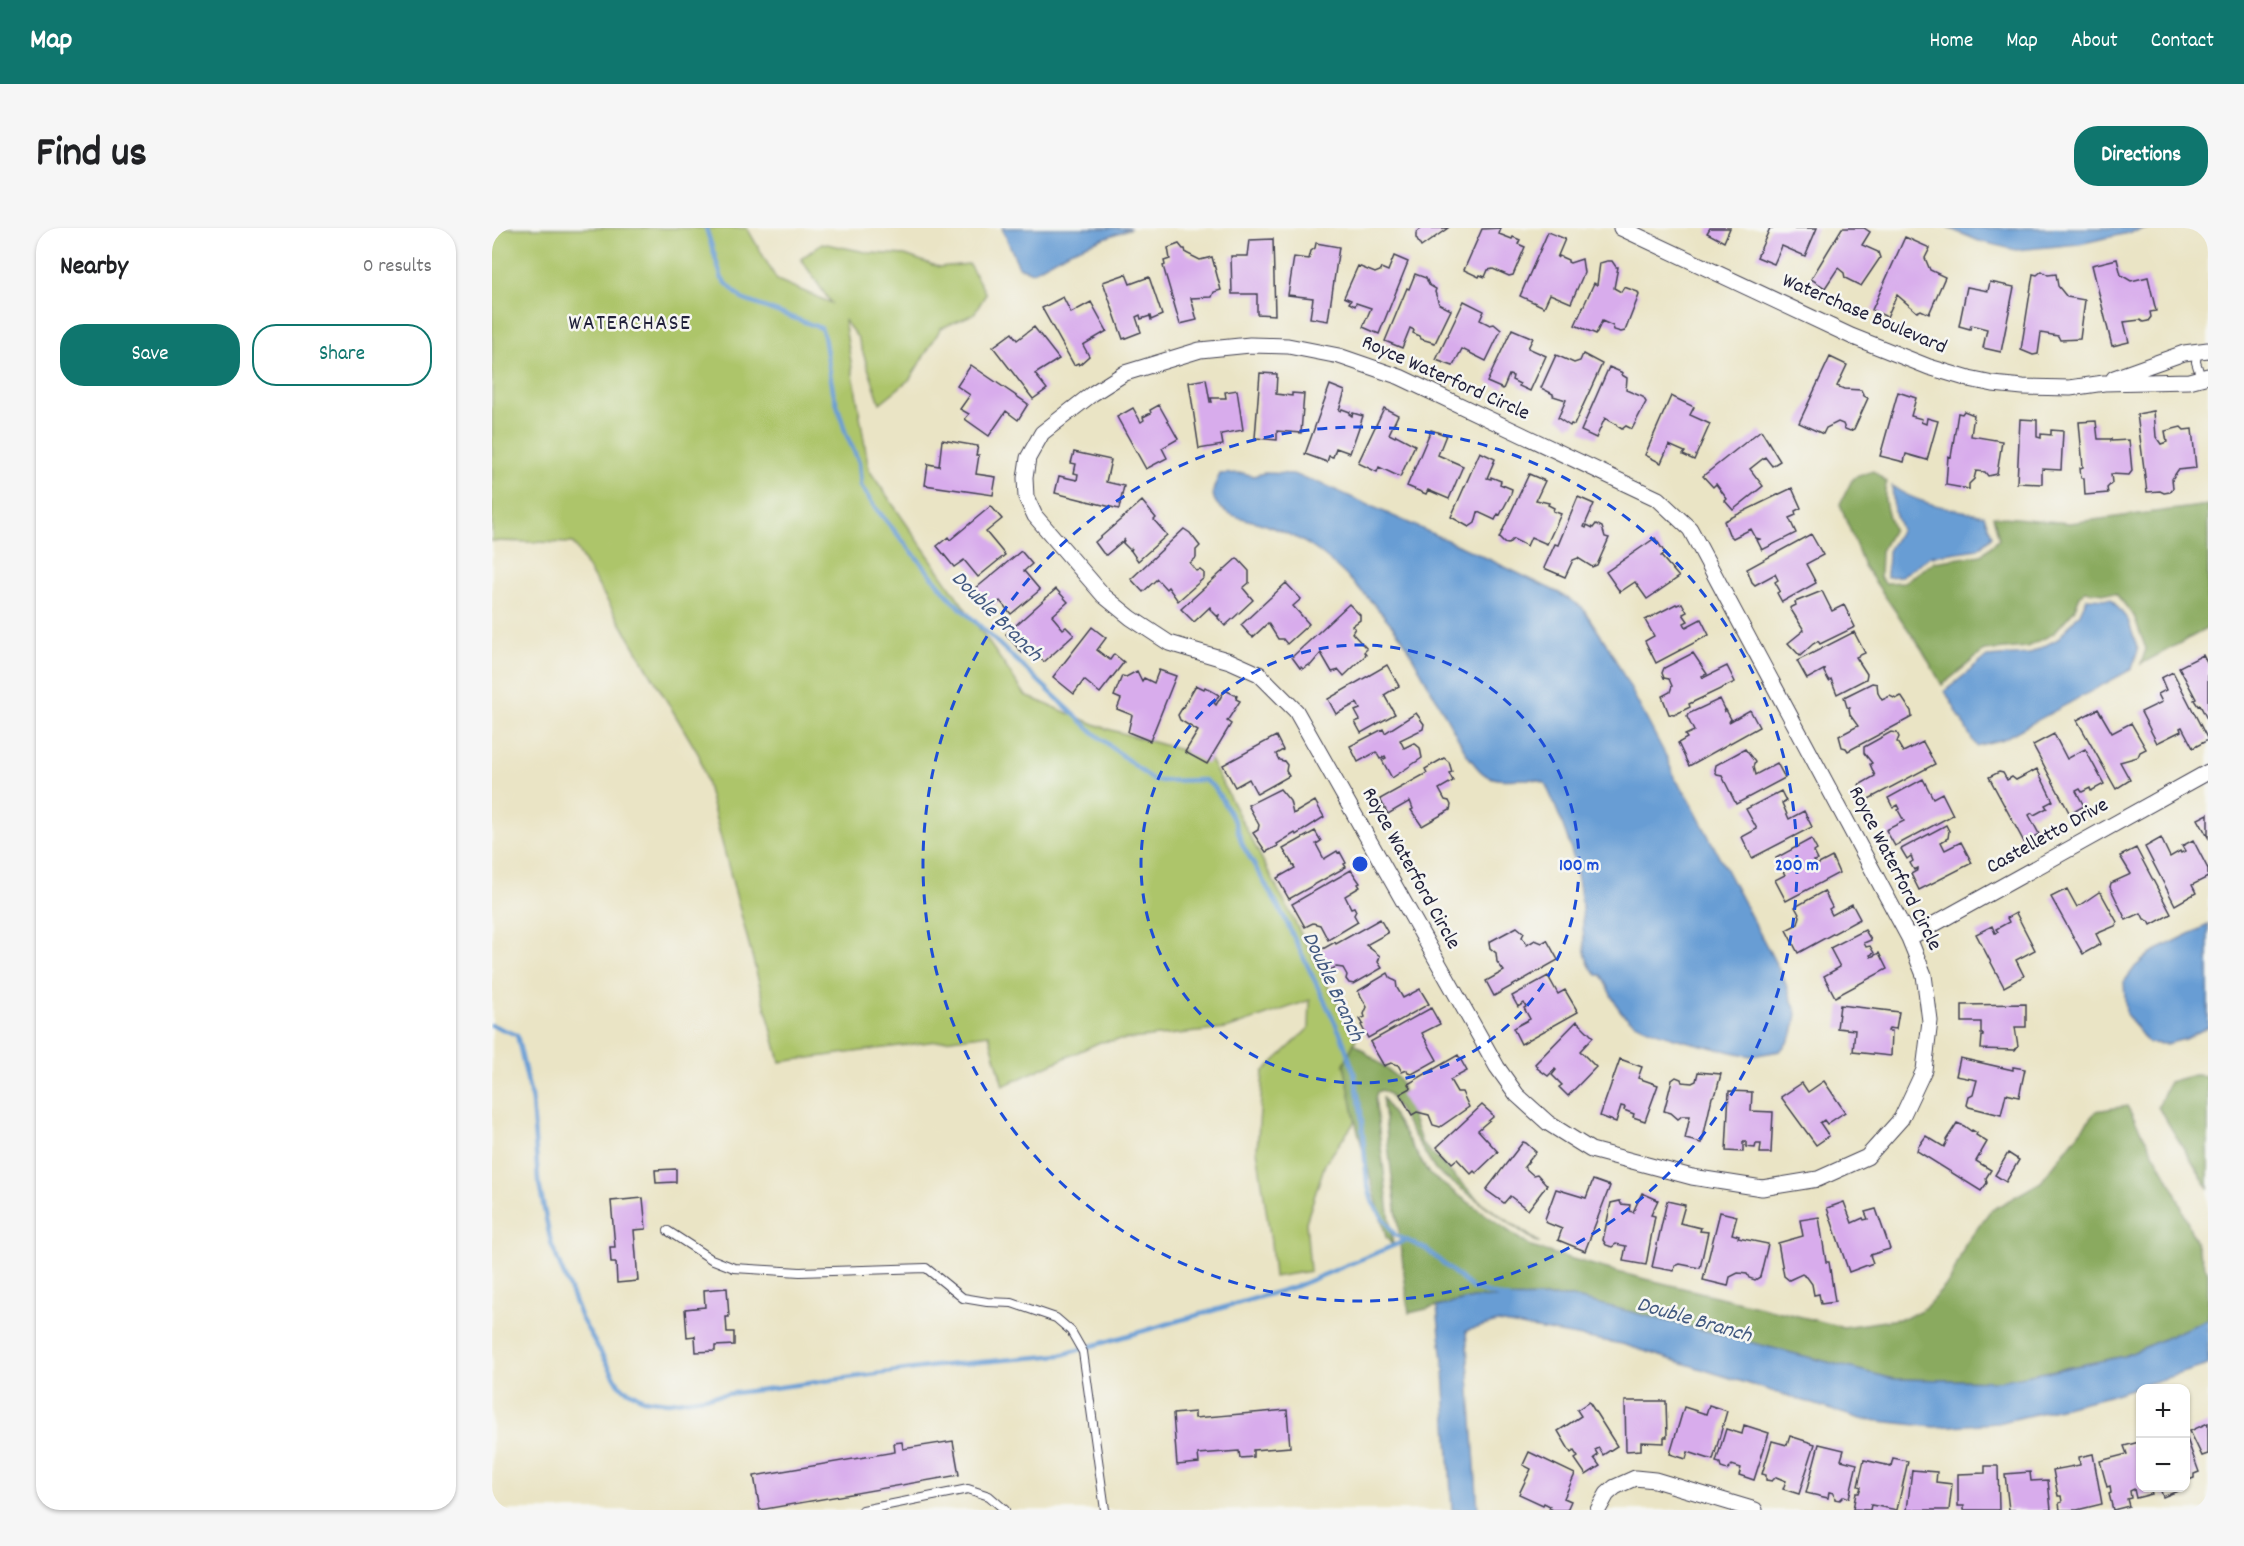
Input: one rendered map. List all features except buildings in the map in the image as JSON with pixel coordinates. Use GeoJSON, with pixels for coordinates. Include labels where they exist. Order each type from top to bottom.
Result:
{"type":"FeatureCollection","features":[{"type":"Feature","properties":{"kind":"street","name":"Waterchase Boulevard"},"geometry":{"type":"LineString","coordinates":[[1621,228],[1851,336],[1929,368],[1993,384],[2023,387],[2070,388],[2104,383],[2188,381],[2205,377]]}},
{"type":"Feature","properties":{"kind":"street","name":"Royce Waterford Circle"},"geometry":{"type":"LineString","coordinates":[[1250,345],[1288,346],[1339,356],[1400,377],[1658,499],[1690,529],[1909,938],[1924,975],[1930,1021],[1924,1070],[1901,1119],[1867,1156],[1818,1179],[1762,1188],[1692,1177],[1591,1150],[1548,1123],[1517,1095],[1497,1067],[1296,711],[1259,674],[1230,661],[1169,644],[1131,618],[1104,596],[1035,516],[1026,497],[1025,478],[1028,458],[1042,433],[1092,394],[1125,373],[1200,350],[1250,345]]}},
{"type":"Feature","properties":{"kind":"street","name":"Waterchase Boulevard"},"geometry":{"type":"LineString","coordinates":[[2104,383],[2118,376],[2203,350]]}},
{"type":"Feature","properties":{"kind":"street","name":"Castelletto Drive"},"geometry":{"type":"LineString","coordinates":[[1909,938],[2208,772]]}},
{"type":"Feature","properties":{"kind":"street"},"geometry":{"type":"LineString","coordinates":[[1598,1510],[1607,1494],[1615,1487],[1635,1478],[1655,1480],[1755,1510]]}},
{"type":"Feature","properties":{"kind":"lane"},"geometry":{"type":"LineString","coordinates":[[2203,350],[2196,362],[2205,377]]}},
{"type":"Feature","properties":{"kind":"lane"},"geometry":{"type":"LineString","coordinates":[[668,1231],[711,1259],[734,1268],[800,1272],[926,1268],[963,1298],[1012,1303],[1056,1318],[1071,1331],[1083,1352],[1105,1510]]}},
{"type":"Feature","properties":{"kind":"lane"},"geometry":{"type":"LineString","coordinates":[[863,1510],[968,1489],[989,1496],[1005,1510]]}},
{"type":"Feature","properties":{"kind":"green space"},"geometry":{"type":"Polygon","coordinates":[[[492,228],[747,228],[777,280],[831,303],[801,259],[822,243],[870,253],[905,255],[939,267],[969,264],[986,294],[974,314],[941,328],[910,379],[880,403],[858,338],[844,320],[869,470],[1026,696],[1104,728],[1209,758],[1356,1039],[1344,1064],[1356,1120],[1325,1164],[1306,1222],[1310,1271],[1274,1277],[1257,1150],[1263,1072],[1309,1028],[1310,1000],[1226,1029],[1100,1042],[1003,1086],[989,1034],[780,1062],[699,755],[573,543],[492,541],[492,228]]]}},
{"type":"Feature","properties":{"kind":"green space"},"geometry":{"type":"Polygon","coordinates":[[[1873,471],[1887,482],[1885,499],[1893,529],[1881,551],[1880,577],[1885,583],[1905,582],[1934,562],[1981,555],[1999,539],[1993,516],[2070,523],[2208,505],[2208,628],[2141,664],[2146,649],[2134,616],[2116,594],[2085,591],[2080,596],[2074,610],[2053,634],[2027,647],[1984,651],[1942,685],[1921,648],[1864,566],[1840,504],[1853,478],[1873,471]]]}},
{"type":"Feature","properties":{"kind":"green space"},"geometry":{"type":"Polygon","coordinates":[[[1354,1043],[1399,1079],[1422,1144],[1482,1203],[1540,1243],[1535,1241],[1435,1170],[1389,1094],[1382,1090],[1377,1092],[1375,1098],[1393,1246],[1386,1237],[1355,1120],[1344,1064],[1354,1043]]]}},
{"type":"Feature","properties":{"kind":"green space"},"geometry":{"type":"Polygon","coordinates":[[[2194,1075],[2208,1076],[2208,1188],[2158,1107],[2169,1082],[2194,1075]]]}},
{"type":"Feature","properties":{"kind":"green space"},"geometry":{"type":"Polygon","coordinates":[[[1382,1097],[1429,1174],[1531,1247],[1621,1273],[1843,1327],[1906,1318],[1925,1308],[1950,1281],[1965,1245],[1990,1211],[2041,1182],[2096,1111],[2127,1106],[2174,1189],[2208,1273],[2208,1319],[2125,1356],[1999,1381],[1894,1379],[1572,1297],[1473,1298],[1409,1313],[1382,1097]]]}},
{"type":"Feature","properties":{"kind":"water"},"geometry":{"type":"Polygon","coordinates":[[[1002,228],[1131,228],[1070,251],[1032,272],[1019,267],[1002,228]]]}},
{"type":"Feature","properties":{"kind":"water"},"geometry":{"type":"Polygon","coordinates":[[[1948,228],[2150,228],[2079,244],[2016,250],[1979,241],[1948,228]]]}},
{"type":"Feature","properties":{"kind":"water"},"geometry":{"type":"Polygon","coordinates":[[[1243,473],[1253,476],[1264,473],[1293,474],[1322,484],[1480,555],[1559,593],[1582,607],[1609,648],[1667,758],[1675,779],[1685,792],[1783,977],[1797,1014],[1793,1034],[1780,1051],[1751,1056],[1703,1045],[1649,1029],[1635,1023],[1620,1011],[1601,975],[1597,975],[1592,969],[1586,957],[1582,904],[1572,851],[1545,783],[1530,779],[1499,779],[1482,772],[1468,756],[1402,638],[1360,589],[1335,565],[1307,544],[1272,527],[1233,515],[1217,504],[1213,493],[1220,474],[1243,473]]]}},
{"type":"Feature","properties":{"kind":"water"},"geometry":{"type":"Polygon","coordinates":[[[1892,486],[1924,502],[1984,515],[1992,536],[1978,549],[1931,556],[1902,576],[1887,577],[1888,551],[1901,530],[1894,510],[1892,486]]]}},
{"type":"Feature","properties":{"kind":"water"},"geometry":{"type":"Polygon","coordinates":[[[2087,598],[2111,599],[2128,620],[2138,650],[2132,669],[2003,739],[1976,746],[1945,691],[1987,657],[2029,654],[2058,639],[2080,613],[2087,598]]]}},
{"type":"Feature","properties":{"kind":"water"},"geometry":{"type":"Polygon","coordinates":[[[2208,925],[2208,1027],[2185,1039],[2166,1044],[2148,1043],[2126,1014],[2124,982],[2135,967],[2151,953],[2208,925]]]}},
{"type":"Feature","properties":{"kind":"water"},"geometry":{"type":"Polygon","coordinates":[[[1572,1297],[1894,1379],[1999,1381],[2052,1371],[2125,1356],[2208,1319],[2208,1365],[2147,1384],[2136,1384],[2136,1387],[2105,1397],[1998,1423],[1935,1427],[1861,1419],[1622,1344],[1497,1322],[1466,1331],[1478,1510],[1452,1510],[1444,1370],[1437,1307],[1473,1298],[1572,1297]]]}},
{"type":"Feature","properties":{"kind":"waterway","name":"Double Branch"},"geometry":{"type":"LineString","coordinates":[[706,228],[722,279],[742,299],[821,328],[833,391],[846,434],[859,462],[861,486],[874,506],[951,599],[1094,733],[1154,781],[1205,780],[1215,788],[1235,822],[1242,844],[1283,915],[1341,1035],[1354,1072],[1361,1112],[1367,1183],[1373,1203],[1395,1235],[1426,1249],[1473,1289],[1509,1299]]}},
{"type":"Feature","properties":{"kind":"waterway"},"geometry":{"type":"LineString","coordinates":[[492,1025],[517,1035],[532,1101],[538,1179],[551,1243],[581,1318],[620,1386],[643,1399],[668,1402],[936,1366],[1061,1355],[1297,1286],[1407,1240]]}},
{"type":"Feature","properties":{"kind":"district","name":"WATERCHASE"},"geometry":{"type":"Point","coordinates":[630,324]}}]}
